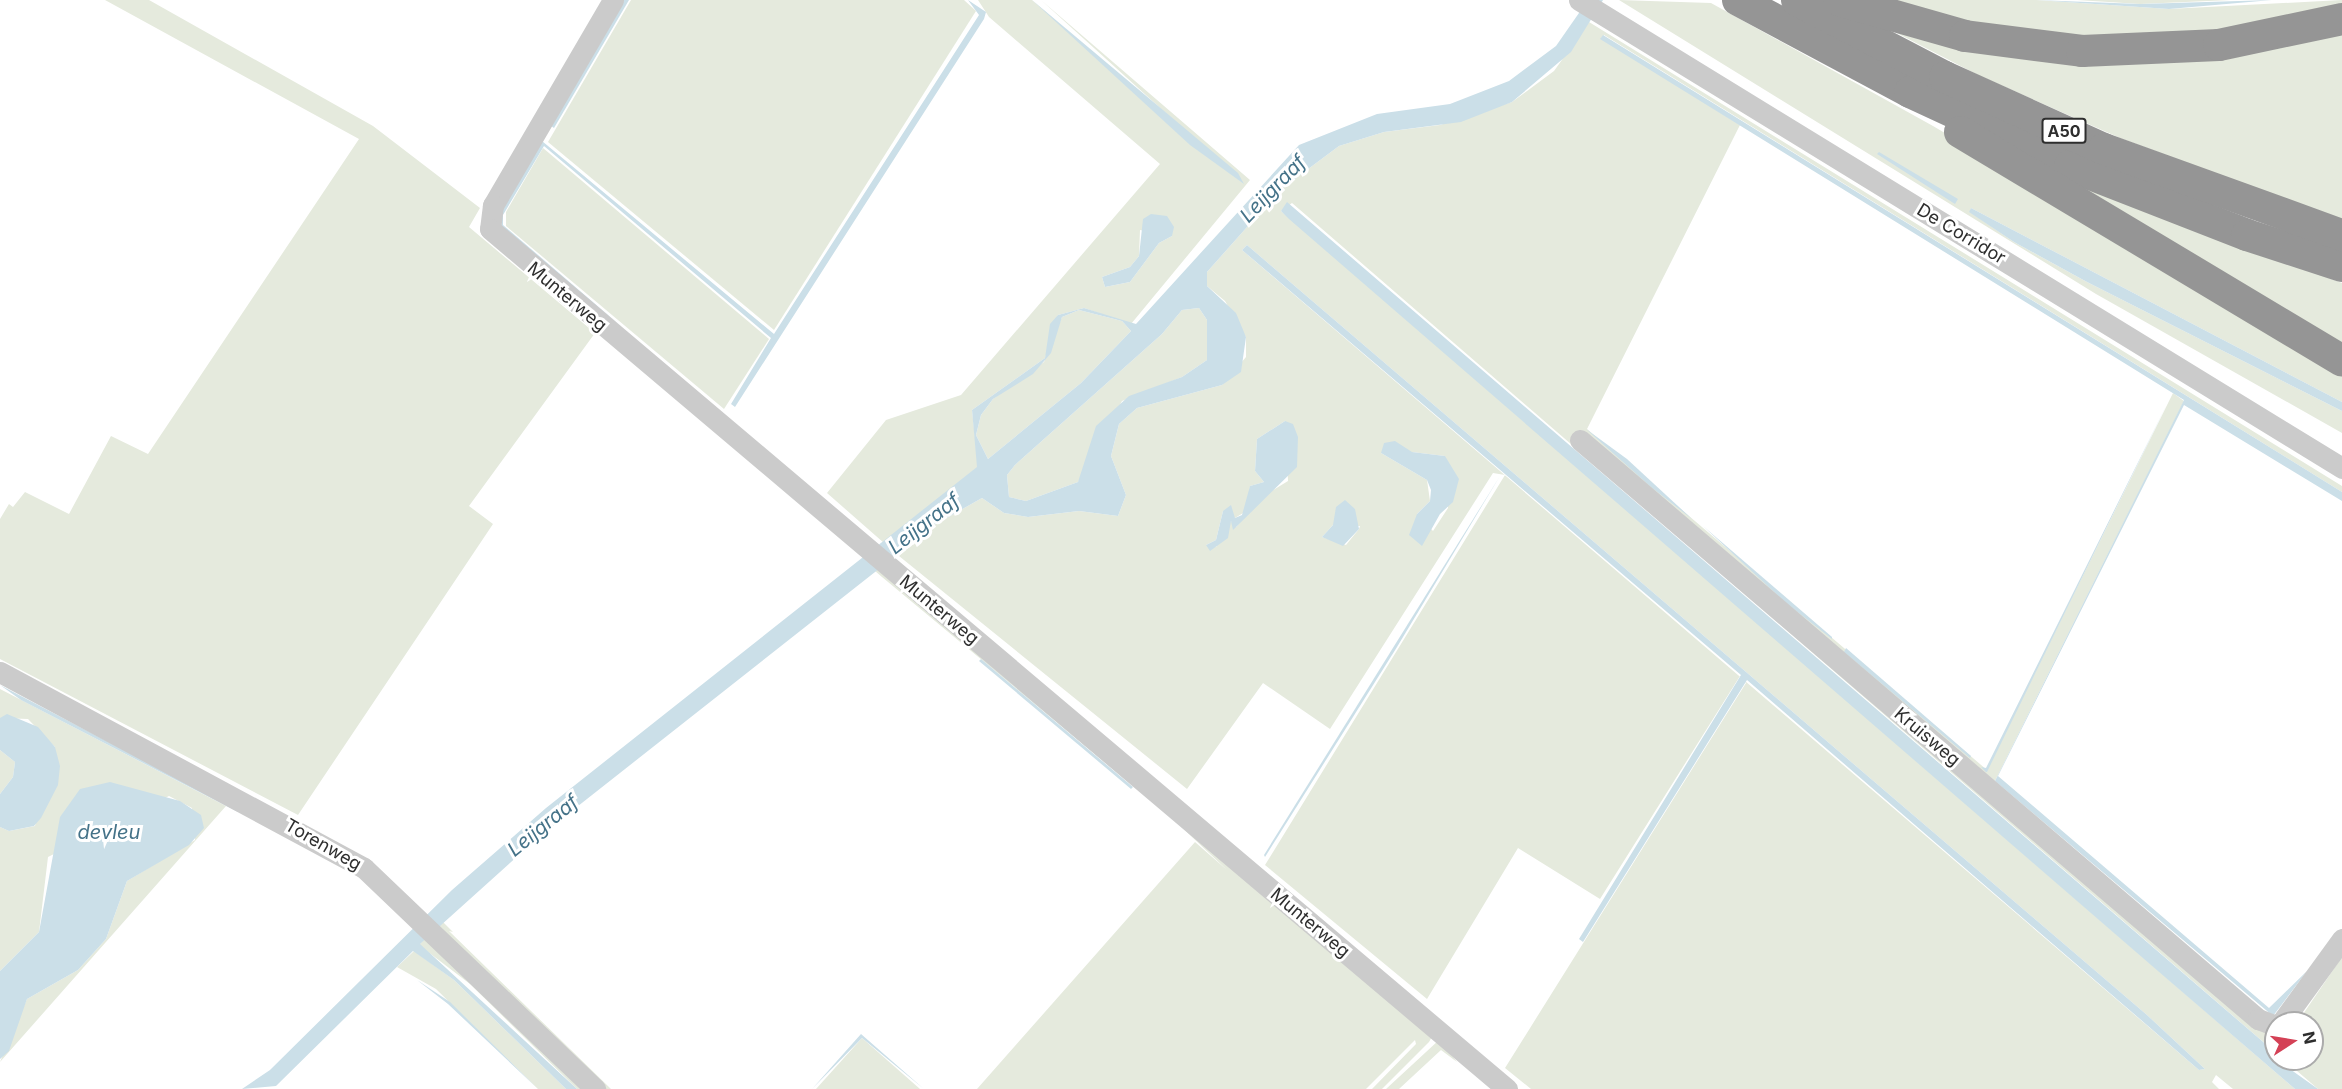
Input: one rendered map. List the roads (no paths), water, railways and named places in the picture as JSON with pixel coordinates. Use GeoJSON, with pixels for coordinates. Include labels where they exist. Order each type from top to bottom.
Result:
{"type":"FeatureCollection","features":[{"type":"Feature","properties":{"kind":"highway","name":"A50"},"geometry":{"type":"LineString","coordinates":[[1738,0],[1910,92],[2121,187],[2342,266]]}},
{"type":"Feature","properties":{"kind":"highway","name":"A50"},"geometry":{"type":"LineString","coordinates":[[1797,0],[1945,77],[2104,149],[2342,236]]}},
{"type":"Feature","properties":{"kind":"highway"},"geometry":{"type":"LineString","coordinates":[[1839,0],[1965,36],[2082,51],[2219,45],[2342,19]]}},
{"type":"Feature","properties":{"kind":"highway","name":"A50"},"geometry":{"type":"LineString","coordinates":[[1910,92],[1974,143],[2342,361]]}},
{"type":"Feature","properties":{"kind":"street","name":"Munterweg"},"geometry":{"type":"LineString","coordinates":[[613,0],[494,205],[490,229],[1507,1089]]}},
{"type":"Feature","properties":{"kind":"street","name":"De Corridor"},"geometry":{"type":"LineString","coordinates":[[1580,0],[2342,468]]}},
{"type":"Feature","properties":{"kind":"street","name":"Kruisweg"},"geometry":{"type":"LineString","coordinates":[[1580,440],[2258,1019],[2264,1021]]}},
{"type":"Feature","properties":{"kind":"street","name":"Torenweg"},"geometry":{"type":"LineString","coordinates":[[0,672],[324,843],[364,868],[418,916],[595,1089]]}},
{"type":"Feature","properties":{"kind":"street"},"geometry":{"type":"LineString","coordinates":[[2291,1011],[2342,939]]}},
{"type":"Feature","properties":{"kind":"water"},"geometry":{"type":"Polygon","coordinates":[[[624,0],[629,0],[554,128],[551,126],[624,0]]]}},
{"type":"Feature","properties":{"kind":"water"},"geometry":{"type":"Polygon","coordinates":[[[968,0],[986,12],[984,19],[735,407],[731,404],[771,338],[544,146],[503,215],[503,225],[622,327],[501,228],[502,210],[542,141],[774,334],[979,15],[968,0]]]}},
{"type":"Feature","properties":{"kind":"water"},"geometry":{"type":"Polygon","coordinates":[[[1032,0],[1238,173],[1244,184],[1190,145],[1032,0]]]}},
{"type":"Feature","properties":{"kind":"water","name":"Leijgraaf"},"geometry":{"type":"Polygon","coordinates":[[[1588,0],[1603,0],[1571,52],[1512,102],[1461,122],[1384,132],[1339,146],[1280,190],[1207,272],[1207,286],[1236,313],[1246,337],[1241,372],[1222,385],[1137,408],[1119,424],[1111,456],[1126,495],[1118,516],[1079,511],[1028,517],[1004,513],[982,498],[936,524],[540,836],[420,944],[577,1089],[566,1089],[454,980],[413,951],[276,1086],[242,1089],[270,1070],[452,890],[546,808],[977,467],[972,410],[1045,358],[1050,324],[1058,315],[1084,308],[1136,324],[1299,145],[1377,114],[1450,104],[1509,81],[1556,46],[1588,0]],[[1199,308],[1182,310],[1162,334],[1015,465],[1007,475],[1009,497],[1026,501],[1078,482],[1096,426],[1129,396],[1182,377],[1207,360],[1207,320],[1199,308]],[[1079,310],[1062,317],[1051,353],[1033,374],[993,399],[981,415],[976,435],[988,459],[1081,383],[1131,331],[1122,321],[1079,310]]]}},
{"type":"Feature","properties":{"kind":"water"},"geometry":{"type":"Polygon","coordinates":[[[2036,0],[2140,4],[2272,0],[2169,9],[2036,0]]]}},
{"type":"Feature","properties":{"kind":"water"},"geometry":{"type":"Polygon","coordinates":[[[1603,35],[2342,492],[2342,501],[2184,405],[1998,776],[2269,1008],[2307,971],[2277,1011],[2267,1011],[1995,781],[2184,400],[1600,39],[1603,35]]]}},
{"type":"Feature","properties":{"kind":"water"},"geometry":{"type":"Polygon","coordinates":[[[1879,152],[1958,199],[1955,204],[1877,154],[1879,152]]]}},
{"type":"Feature","properties":{"kind":"water"},"geometry":{"type":"Polygon","coordinates":[[[1287,202],[2264,1043],[2264,1062],[1289,219],[1281,211],[1287,202]]]}},
{"type":"Feature","properties":{"kind":"water"},"geometry":{"type":"Polygon","coordinates":[[[1971,208],[2342,402],[2342,411],[2087,282],[2014,242],[1969,212],[1971,208]]]}},
{"type":"Feature","properties":{"kind":"water"},"geometry":{"type":"Polygon","coordinates":[[[1151,214],[1167,216],[1174,227],[1172,236],[1159,243],[1130,282],[1105,287],[1102,277],[1130,267],[1139,256],[1143,219],[1151,214]]]}},
{"type":"Feature","properties":{"kind":"water"},"geometry":{"type":"Polygon","coordinates":[[[1247,245],[2147,1015],[2205,1069],[2199,1070],[1747,680],[1583,942],[1579,939],[1741,675],[1242,250],[1247,245]]]}},
{"type":"Feature","properties":{"kind":"water"},"geometry":{"type":"Polygon","coordinates":[[[2168,402],[1986,772],[1981,767],[1986,768],[2168,402]]]}},
{"type":"Feature","properties":{"kind":"water"},"geometry":{"type":"Polygon","coordinates":[[[1285,421],[1293,424],[1298,437],[1297,467],[1233,530],[1231,521],[1228,538],[1210,551],[1206,545],[1216,540],[1223,511],[1231,505],[1235,518],[1242,515],[1250,486],[1264,482],[1255,471],[1257,439],[1285,421]]]}},
{"type":"Feature","properties":{"kind":"water"},"geometry":{"type":"Polygon","coordinates":[[[1586,429],[1627,459],[1692,519],[1651,487],[1586,429]]]}},
{"type":"Feature","properties":{"kind":"water"},"geometry":{"type":"Polygon","coordinates":[[[1395,441],[1412,452],[1445,456],[1459,479],[1453,502],[1440,514],[1422,546],[1409,535],[1417,514],[1430,501],[1431,490],[1427,480],[1381,453],[1384,443],[1395,441]]]}},
{"type":"Feature","properties":{"kind":"water"},"geometry":{"type":"Polygon","coordinates":[[[1500,476],[1397,647],[1265,857],[1264,855],[1500,476]]]}},
{"type":"Feature","properties":{"kind":"water"},"geometry":{"type":"Polygon","coordinates":[[[1345,500],[1355,509],[1359,529],[1343,546],[1322,537],[1333,525],[1336,507],[1345,500]]]}},
{"type":"Feature","properties":{"kind":"water"},"geometry":{"type":"Polygon","coordinates":[[[1703,526],[1832,637],[1832,639],[1786,603],[1703,526]]]}},
{"type":"Feature","properties":{"kind":"water"},"geometry":{"type":"Polygon","coordinates":[[[1846,648],[1971,756],[1970,758],[1844,652],[1846,648]]]}},
{"type":"Feature","properties":{"kind":"water"},"geometry":{"type":"Polygon","coordinates":[[[981,659],[1133,787],[1131,789],[979,661],[981,659]]]}},
{"type":"Feature","properties":{"kind":"water"},"geometry":{"type":"Polygon","coordinates":[[[0,685],[238,810],[238,812],[21,700],[0,685]]]}},
{"type":"Feature","properties":{"kind":"water"},"geometry":{"type":"Polygon","coordinates":[[[7,714],[38,727],[55,747],[60,766],[58,785],[41,818],[34,826],[9,831],[0,827],[0,794],[13,777],[15,762],[0,750],[0,718],[7,714]]]}},
{"type":"Feature","properties":{"kind":"water","name":"devleu"},"geometry":{"type":"Polygon","coordinates":[[[110,782],[180,801],[201,815],[204,828],[189,845],[127,881],[106,939],[78,970],[27,999],[9,1051],[0,1059],[0,971],[39,932],[60,817],[80,789],[110,782]]]}},
{"type":"Feature","properties":{"kind":"water"},"geometry":{"type":"Polygon","coordinates":[[[417,980],[450,1002],[538,1089],[448,1004],[417,980]]]}},
{"type":"Feature","properties":{"kind":"water"},"geometry":{"type":"Polygon","coordinates":[[[861,1034],[924,1089],[862,1038],[812,1089],[861,1034]]]}},
{"type":"Feature","properties":{"kind":"water"},"geometry":{"type":"Polygon","coordinates":[[[2274,1071],[2293,1071],[2318,1089],[2295,1089],[2274,1071]]]}}]}
